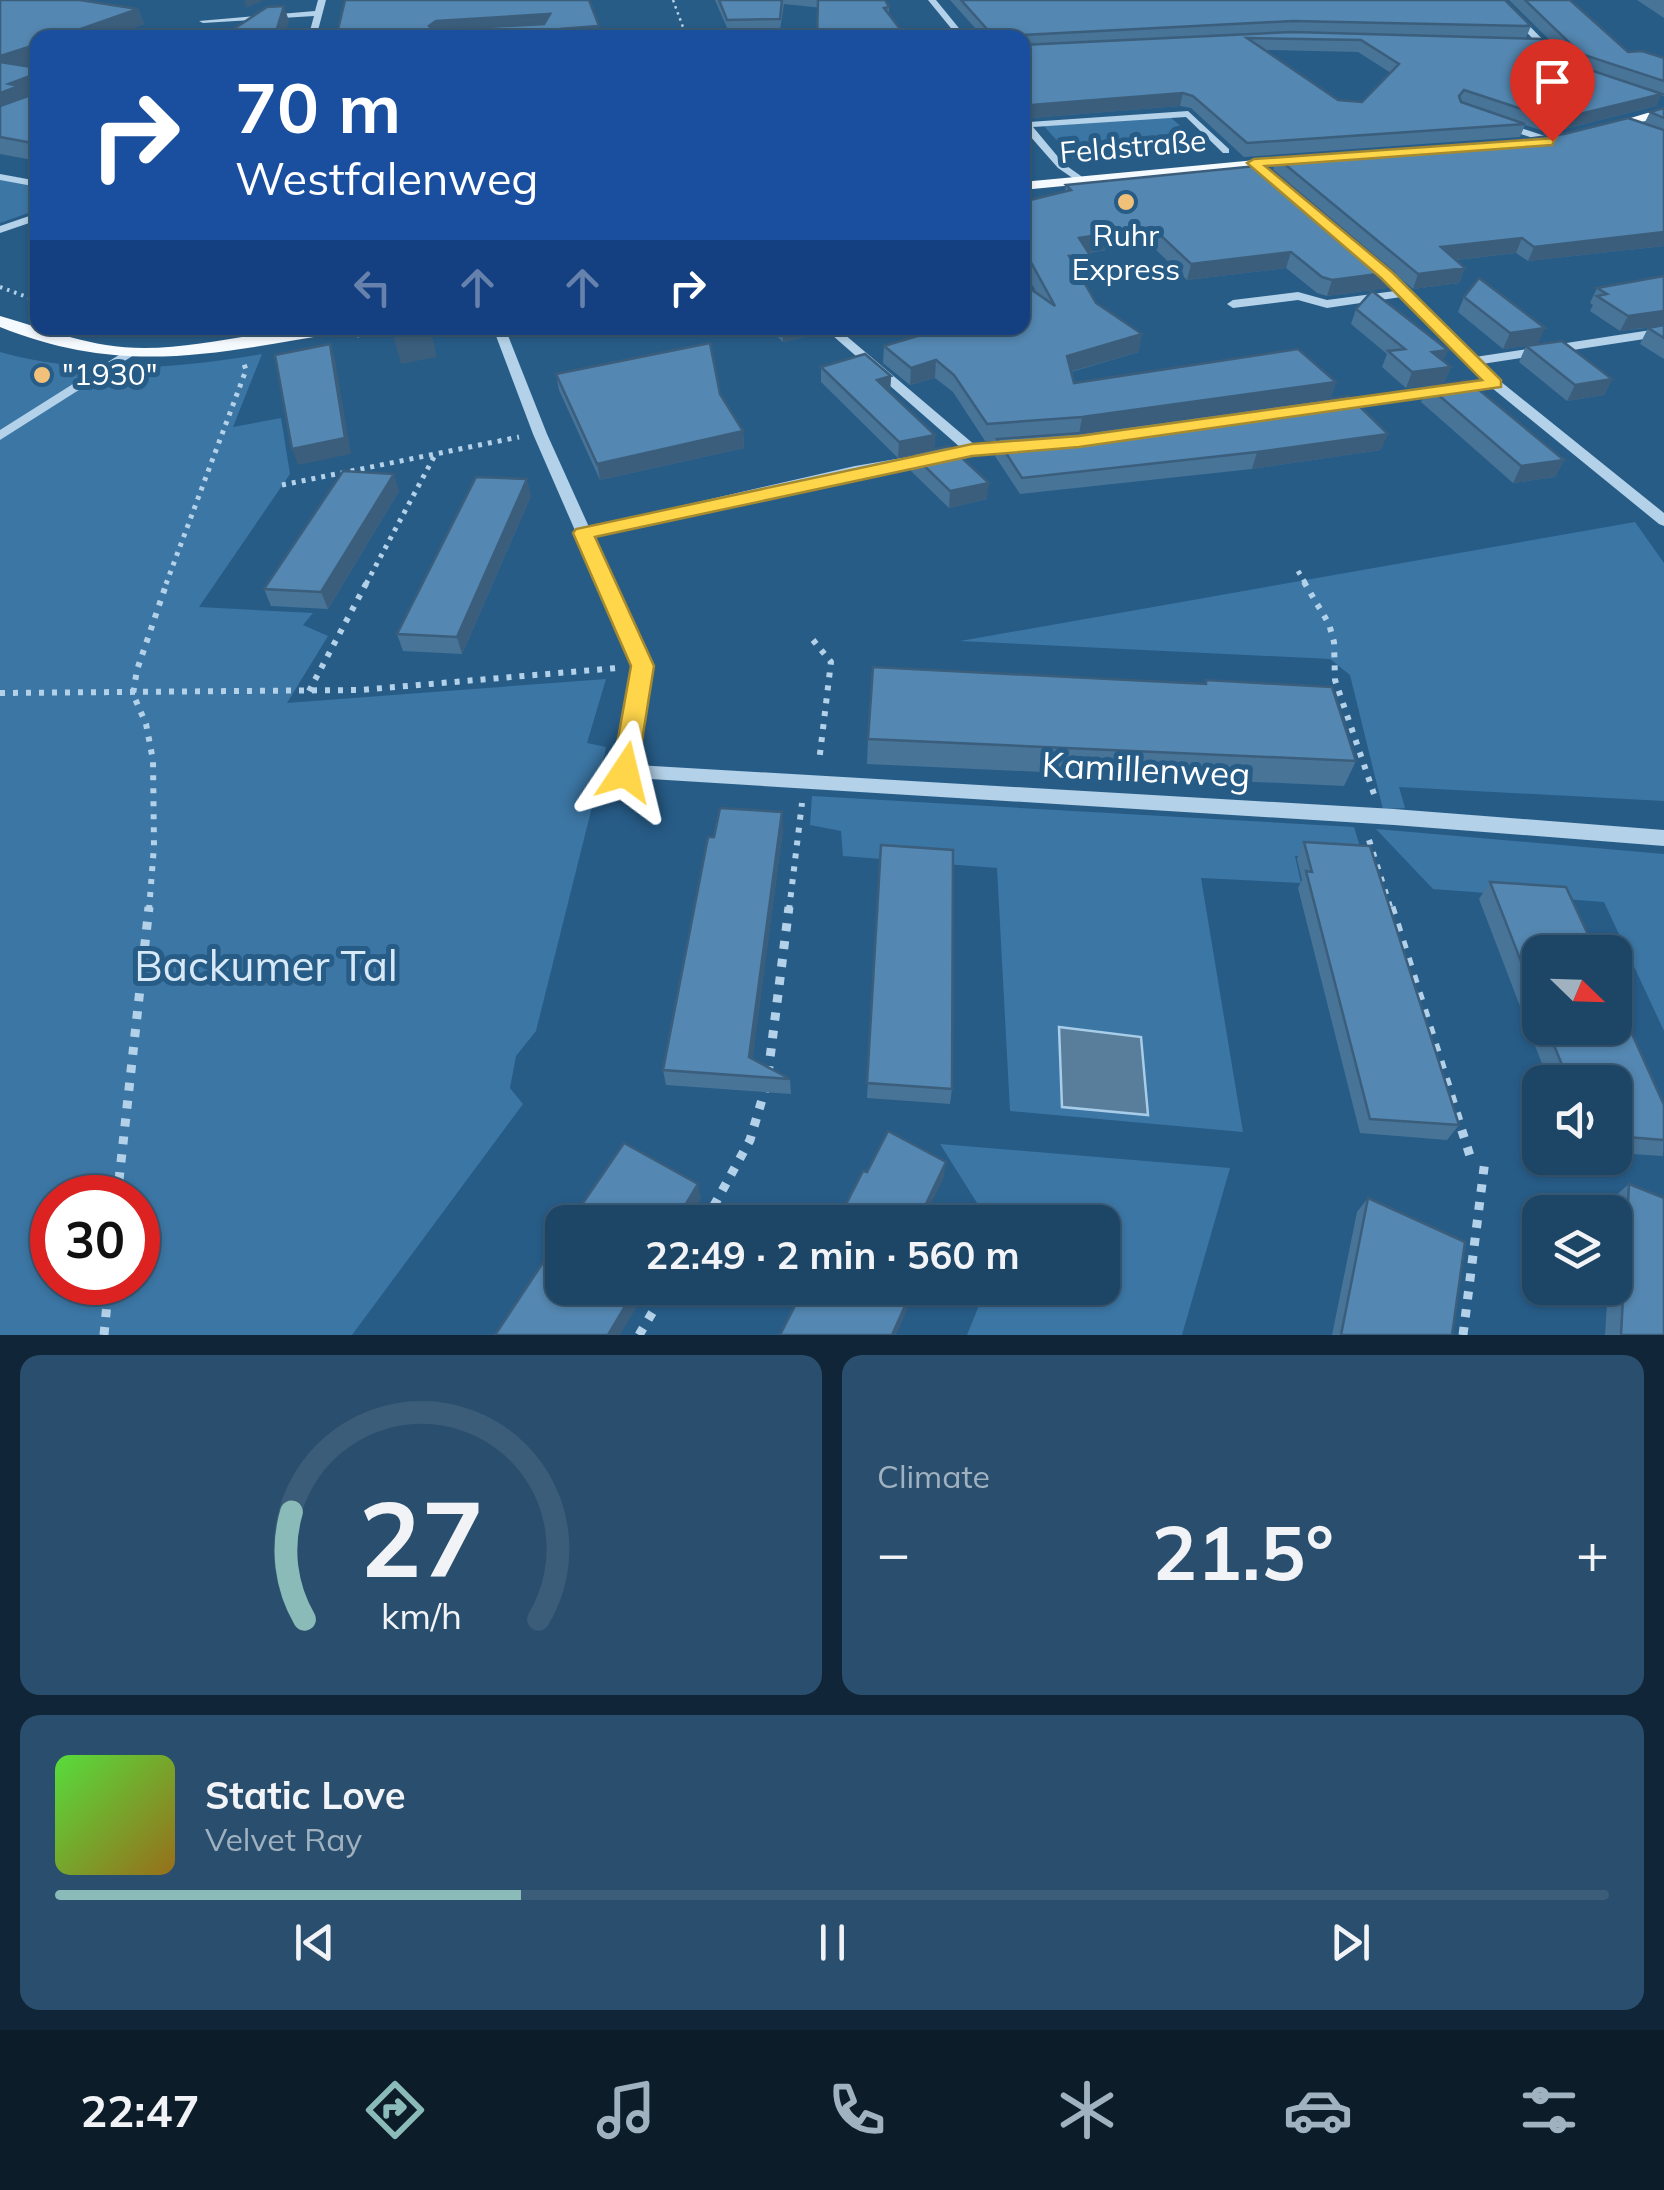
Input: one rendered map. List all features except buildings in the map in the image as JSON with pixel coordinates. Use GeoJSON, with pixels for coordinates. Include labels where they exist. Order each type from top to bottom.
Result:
{"type":"FeatureCollection","features":[{"type":"Feature","properties":{"kind":"main road"},"geometry":{"type":"LineString","coordinates":[[1590,132],[1622,124],[1662,105]]}},
{"type":"Feature","properties":{"kind":"main road"},"geometry":{"type":"LineString","coordinates":[[1512,146],[1574,136]]}},
{"type":"Feature","properties":{"kind":"main road","name":"Feldstraße"},"geometry":{"type":"LineString","coordinates":[[1030,185],[1318,158]]}},
{"type":"Feature","properties":{"kind":"main road"},"geometry":{"type":"LineString","coordinates":[[0,322],[30,332]]}},
{"type":"Feature","properties":{"kind":"main road"},"geometry":{"type":"LineString","coordinates":[[40,335],[81,348],[130,352],[237,344],[294,335]]}},
{"type":"Feature","properties":{"kind":"street"},"geometry":{"type":"LineString","coordinates":[[314,30],[322,0]]}},
{"type":"Feature","properties":{"kind":"street"},"geometry":{"type":"LineString","coordinates":[[932,0],[956,30]]}},
{"type":"Feature","properties":{"kind":"street"},"geometry":{"type":"LineString","coordinates":[[1500,0],[1556,58]]}},
{"type":"Feature","properties":{"kind":"street"},"geometry":{"type":"LineString","coordinates":[[203,21],[318,13]]}},
{"type":"Feature","properties":{"kind":"street"},"geometry":{"type":"LineString","coordinates":[[1522,44],[1542,45]]}},
{"type":"Feature","properties":{"kind":"street","name":"Feldstraße"},"geometry":{"type":"LineString","coordinates":[[1030,123],[1188,114],[1226,151]]}},
{"type":"Feature","properties":{"kind":"street"},"geometry":{"type":"LineString","coordinates":[[1496,122],[1552,141]]}},
{"type":"Feature","properties":{"kind":"street"},"geometry":{"type":"LineString","coordinates":[[1622,124],[1640,130]]}},
{"type":"Feature","properties":{"kind":"street"},"geometry":{"type":"LineString","coordinates":[[1030,130],[1061,166],[1077,178]]}},
{"type":"Feature","properties":{"kind":"street"},"geometry":{"type":"LineString","coordinates":[[1254,163],[1277,183]]}},
{"type":"Feature","properties":{"kind":"street"},"geometry":{"type":"LineString","coordinates":[[0,177],[30,183]]}},
{"type":"Feature","properties":{"kind":"street"},"geometry":{"type":"LineString","coordinates":[[0,230],[30,219]]}},
{"type":"Feature","properties":{"kind":"street"},"geometry":{"type":"LineString","coordinates":[[1359,252],[1495,384],[1664,521]]}},
{"type":"Feature","properties":{"kind":"street"},"geometry":{"type":"LineString","coordinates":[[1234,304],[1298,296],[1326,304],[1405,294]]}},
{"type":"Feature","properties":{"kind":"street"},"geometry":{"type":"LineString","coordinates":[[1475,362],[1664,332]]}},
{"type":"Feature","properties":{"kind":"street"},"geometry":{"type":"LineString","coordinates":[[502,335],[540,434],[643,666]]}},
{"type":"Feature","properties":{"kind":"street"},"geometry":{"type":"LineString","coordinates":[[838,335],[972,450]]}},
{"type":"Feature","properties":{"kind":"street"},"geometry":{"type":"LineString","coordinates":[[0,436],[130,352]]}},
{"type":"Feature","properties":{"kind":"street"},"geometry":{"type":"LineString","coordinates":[[1310,410],[1495,384]]}},
{"type":"Feature","properties":{"kind":"street"},"geometry":{"type":"LineString","coordinates":[[583,533],[972,450],[1043,444]]}},
{"type":"Feature","properties":{"kind":"street","name":"Kamillenweg"},"geometry":{"type":"LineString","coordinates":[[643,666],[625,772],[1664,838]]}},
{"type":"Feature","properties":{"kind":"path"},"geometry":{"type":"LineString","coordinates":[[673,0],[684,30]]}},
{"type":"Feature","properties":{"kind":"path"},"geometry":{"type":"LineString","coordinates":[[1,288],[30,299]]}},
{"type":"Feature","properties":{"kind":"path"},"geometry":{"type":"LineString","coordinates":[[119,1175],[150,881],[154,788],[144,713],[133,694],[137,670],[181,538],[246,370],[237,344]]}},
{"type":"Feature","properties":{"kind":"path"},"geometry":{"type":"LineString","coordinates":[[282,485],[540,434]]}},
{"type":"Feature","properties":{"kind":"path"},"geometry":{"type":"LineString","coordinates":[[308,691],[435,454]]}},
{"type":"Feature","properties":{"kind":"path"},"geometry":{"type":"LineString","coordinates":[[1298,570],[1329,624],[1334,642],[1335,680],[1379,817],[1470,1159]]}},
{"type":"Feature","properties":{"kind":"path"},"geometry":{"type":"LineString","coordinates":[[714,1205],[762,1119],[831,662],[813,640]]}},
{"type":"Feature","properties":{"kind":"path"},"geometry":{"type":"LineString","coordinates":[[0,693],[308,691],[643,666]]}},
{"type":"Feature","properties":{"kind":"path"},"geometry":{"type":"LineString","coordinates":[[1462,1335],[1485,1160]]}},
{"type":"Feature","properties":{"kind":"path"},"geometry":{"type":"LineString","coordinates":[[104,1335],[107,1305]]}},
{"type":"Feature","properties":{"kind":"path"},"geometry":{"type":"LineString","coordinates":[[639,1335],[657,1305]]}},
{"type":"Feature","properties":{"kind":"green space"},"geometry":{"type":"Polygon","coordinates":[[[1170,117],[1206,148],[1073,159],[1044,126],[1170,117]]]}},
{"type":"Feature","properties":{"kind":"green space"},"geometry":{"type":"Polygon","coordinates":[[[0,178],[30,184],[30,212],[0,223],[0,178]]]}},
{"type":"Feature","properties":{"kind":"green space","name":"Backumer Tal"},"geometry":{"type":"Polygon","coordinates":[[[0,352],[65,365],[131,368],[262,354],[233,427],[281,418],[290,474],[199,607],[313,613],[303,625],[328,636],[287,703],[606,679],[587,743],[606,747],[603,763],[536,1031],[516,1056],[510,1088],[523,1104],[352,1335],[0,1335],[0,352]]]}},
{"type":"Feature","properties":{"kind":"green space"},"geometry":{"type":"Polygon","coordinates":[[[1635,522],[1664,563],[1664,801],[1399,787],[1405,808],[1383,809],[1350,675],[1330,659],[960,641],[1635,522]]]}},
{"type":"Feature","properties":{"kind":"green space"},"geometry":{"type":"Polygon","coordinates":[[[812,796],[1354,827],[1364,860],[1295,856],[1301,883],[1201,878],[1243,1132],[1010,1111],[997,868],[843,856],[841,831],[810,825],[812,796]]]}},
{"type":"Feature","properties":{"kind":"green space"},"geometry":{"type":"Polygon","coordinates":[[[1376,829],[1664,854],[1664,1031],[1632,962],[1632,935],[1619,935],[1604,902],[1433,889],[1376,829]]]}},
{"type":"Feature","properties":{"kind":"green space"},"geometry":{"type":"Polygon","coordinates":[[[940,1144],[1230,1168],[1182,1335],[967,1335],[979,1305],[1120,1305],[1120,1205],[978,1205],[940,1144]]]}},
{"type":"Feature","properties":{"kind":"shaded area"},"geometry":{"type":"Polygon","coordinates":[[[1059,1027],[1141,1037],[1148,1115],[1062,1107],[1059,1027]]]}},
{"type":"Feature","properties":{"kind":"place","name":"Ruhr Express"},"geometry":{"type":"Point","coordinates":[1126,202]}},
{"type":"Feature","properties":{"kind":"place","name":"\"1930\""},"geometry":{"type":"Point","coordinates":[42,375]}},
{"type":"Feature","properties":{"kind":"route"},"geometry":{"type":"LineString","coordinates":[[625,772],[643,666],[583,533],[972,450],[1079,442],[1495,384],[1387,275],[1254,163],[1552,141]]}}]}
